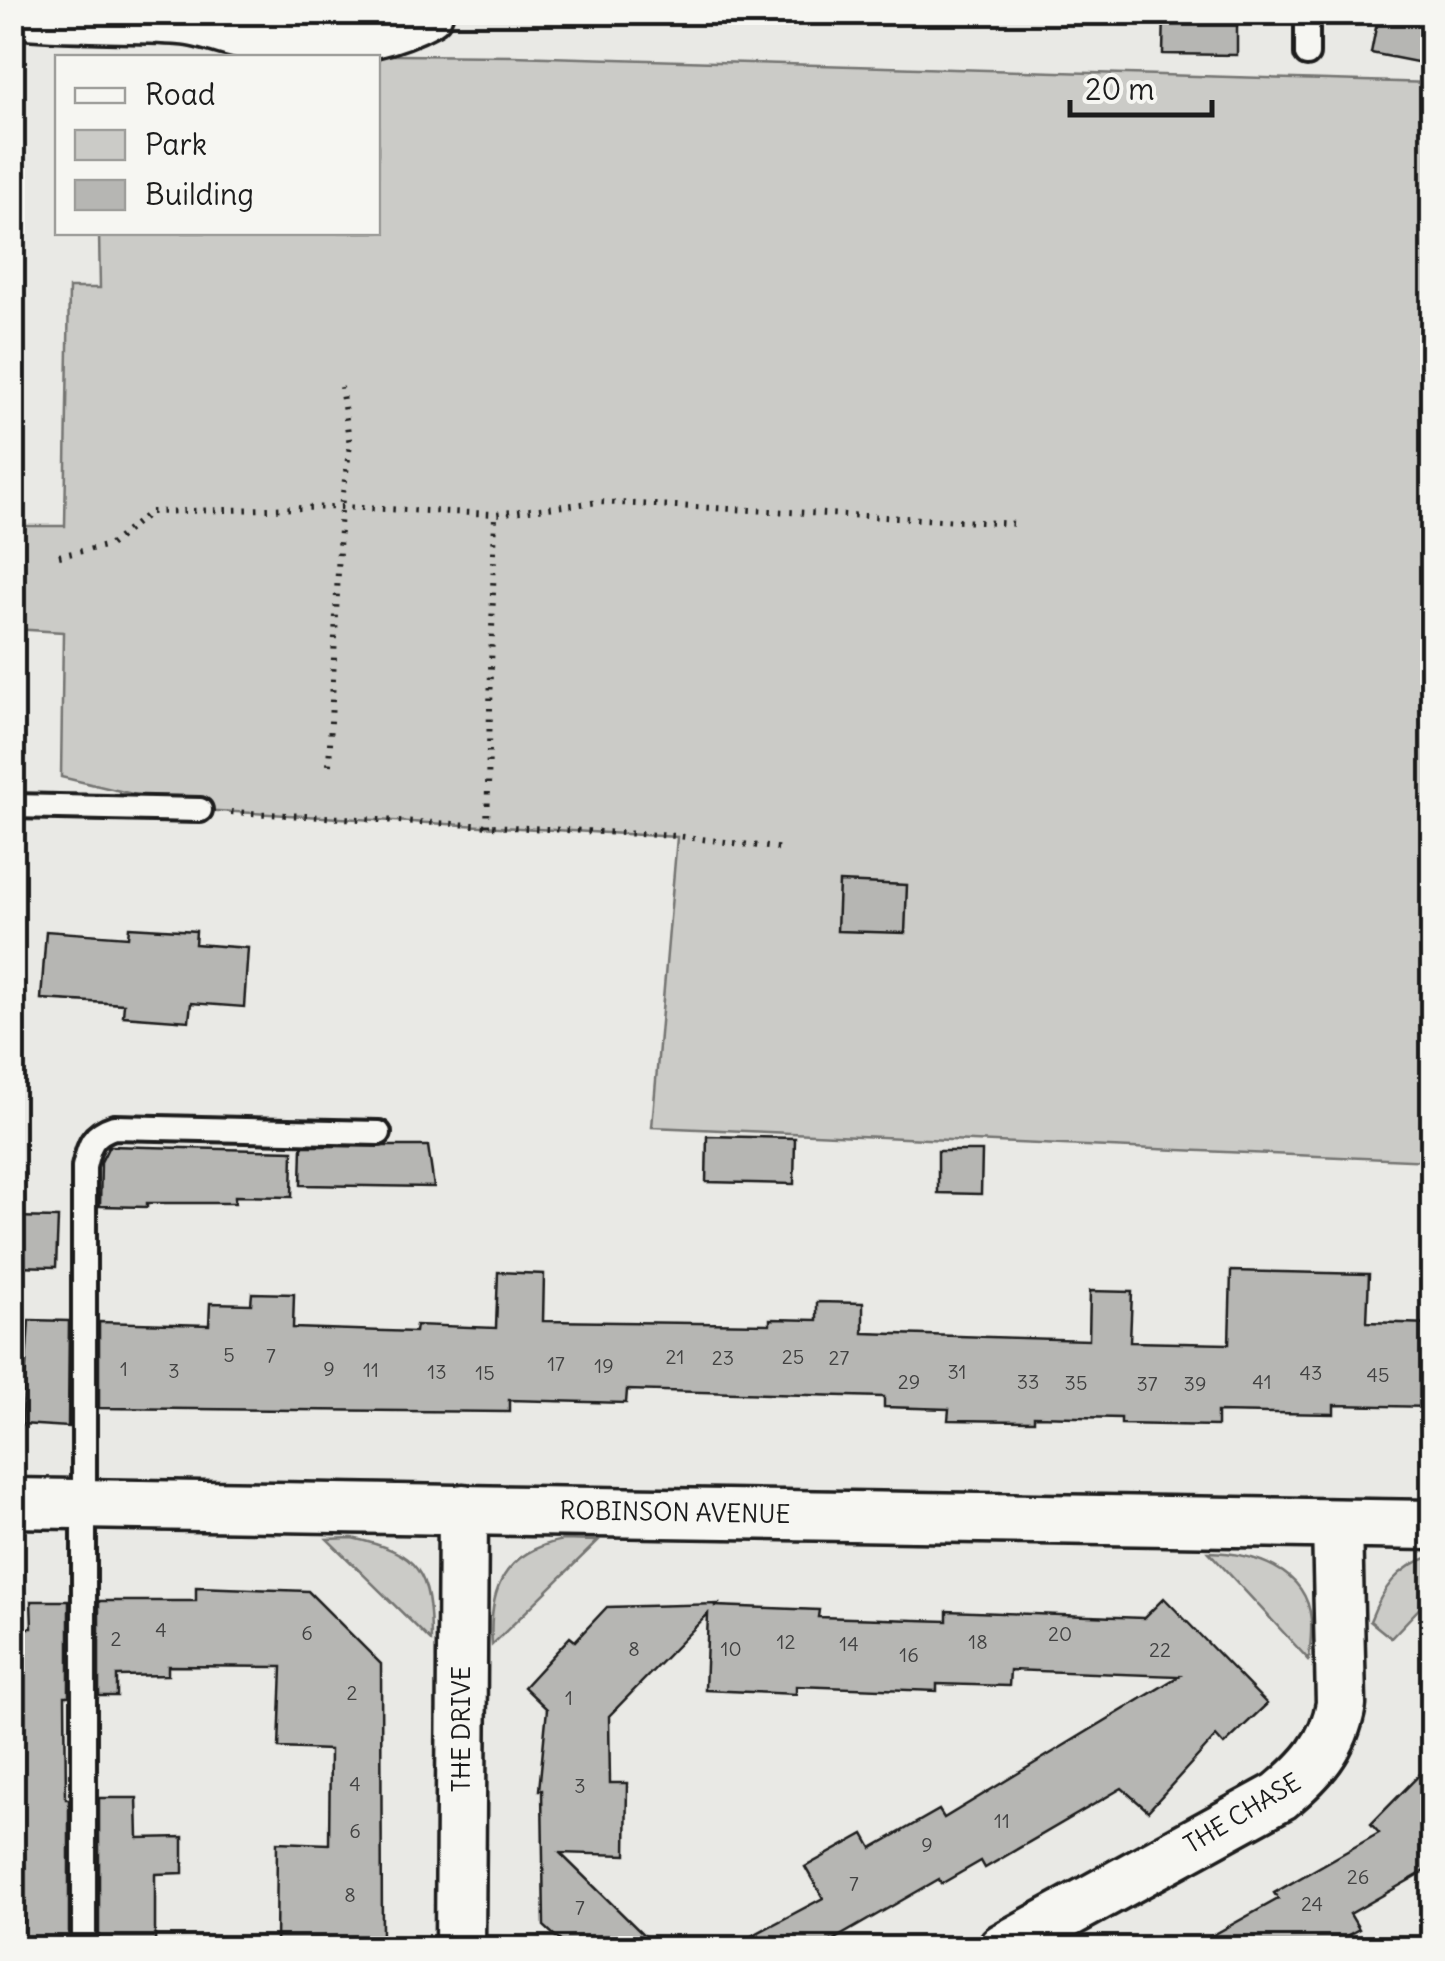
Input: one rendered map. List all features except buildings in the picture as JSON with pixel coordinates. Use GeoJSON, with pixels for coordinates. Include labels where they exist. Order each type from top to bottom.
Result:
{"type":"FeatureCollection","features":[{"type":"Feature","properties":{"kind":"street"},"geometry":{"type":"LineString","coordinates":[[12,13],[55,18],[185,20],[263,39],[348,38],[400,27],[428,12]]}},
{"type":"Feature","properties":{"kind":"street","name":"ROBINSON AVENUE"},"geometry":{"type":"LineString","coordinates":[[12,1503],[1432,1525]]}},
{"type":"Feature","properties":{"kind":"street","name":"THE DRIVE"},"geometry":{"type":"LineString","coordinates":[[460,1948],[462,1509]]}},
{"type":"Feature","properties":{"kind":"street","name":"THE CHASE"},"geometry":{"type":"LineString","coordinates":[[1003,1948],[1280,1796],[1310,1772],[1337,1728],[1341,1704],[1337,1524]]}},
{"type":"Feature","properties":{"kind":"lane"},"geometry":{"type":"LineString","coordinates":[[1307,12],[1307,54]]}},
{"type":"Feature","properties":{"kind":"lane"},"geometry":{"type":"LineString","coordinates":[[12,806],[200,810]]}},
{"type":"Feature","properties":{"kind":"lane"},"geometry":{"type":"LineString","coordinates":[[84,1948],[84,1167],[89,1144],[98,1132],[114,1127],[378,1133]]}},
{"type":"Feature","properties":{"kind":"path"},"geometry":{"type":"LineString","coordinates":[[329,764],[341,507],[350,445],[341,387]]}},
{"type":"Feature","properties":{"kind":"path"},"geometry":{"type":"LineString","coordinates":[[60,556],[110,545],[150,512],[341,507],[495,514],[599,502],[1018,524]]}},
{"type":"Feature","properties":{"kind":"path"},"geometry":{"type":"LineString","coordinates":[[486,826],[495,514]]}},
{"type":"Feature","properties":{"kind":"path"},"geometry":{"type":"LineString","coordinates":[[200,810],[677,836],[784,849]]}},
{"type":"Feature","properties":{"kind":"green space"},"geometry":{"type":"Polygon","coordinates":[[[278,54],[513,56],[1432,83],[1432,1161],[652,1127],[677,837],[200,810],[61,777],[63,632],[13,629],[13,526],[65,526],[69,288],[100,288],[99,235],[380,235],[380,55],[278,54]]]}},
{"type":"Feature","properties":{"kind":"green space"},"geometry":{"type":"Polygon","coordinates":[[[352,1538],[393,1551],[417,1569],[428,1598],[431,1641],[327,1539],[352,1538]]]}},
{"type":"Feature","properties":{"kind":"green space"},"geometry":{"type":"Polygon","coordinates":[[[563,1540],[598,1541],[492,1645],[493,1607],[504,1576],[526,1554],[563,1540]]]}},
{"type":"Feature","properties":{"kind":"green space"},"geometry":{"type":"Polygon","coordinates":[[[1209,1552],[1259,1560],[1288,1576],[1307,1602],[1311,1620],[1309,1660],[1209,1552]]]}},
{"type":"Feature","properties":{"kind":"green space"},"geometry":{"type":"Polygon","coordinates":[[[1432,1556],[1432,1595],[1391,1638],[1370,1621],[1380,1598],[1400,1573],[1432,1556]]]}}]}
